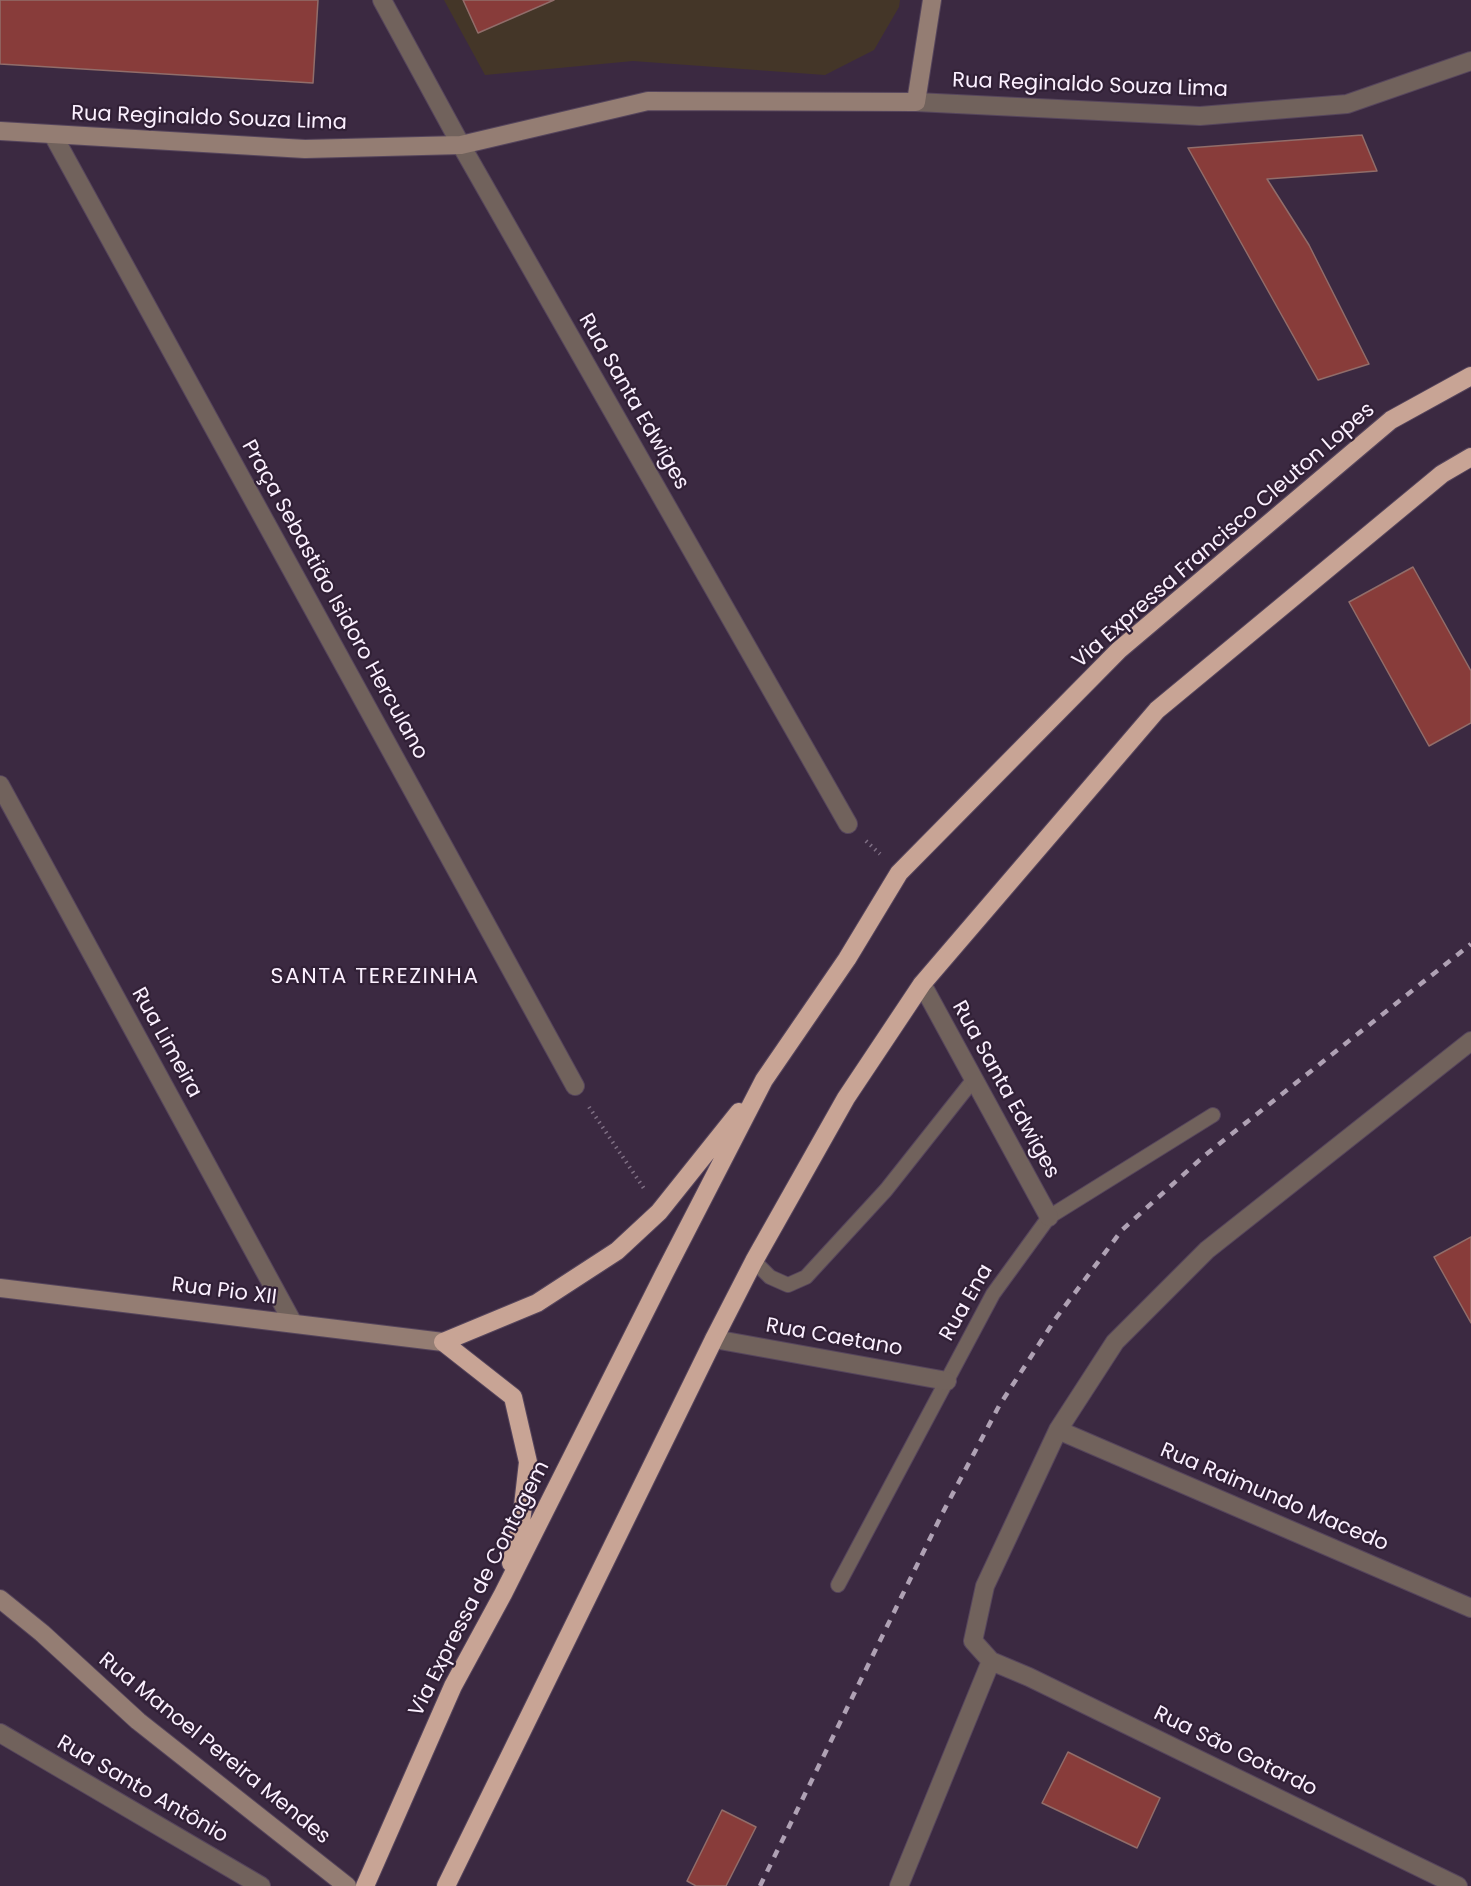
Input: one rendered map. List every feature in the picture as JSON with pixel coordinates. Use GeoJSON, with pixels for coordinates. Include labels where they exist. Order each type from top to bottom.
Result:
{"type":"FeatureCollection","features":[{"type":"Feature","properties":{"kind":"highway","name":"Via Expressa Francisco Cleuton Lopes"},"geometry":{"type":"LineString","coordinates":[[643,1315],[764,1080],[847,959],[899,873],[1119,650],[1391,420],[1471,376]]}},
{"type":"Feature","properties":{"kind":"highway"},"geometry":{"type":"LineString","coordinates":[[446,1886],[754,1262],[846,1098],[922,984],[1157,710],[1442,474],[1471,457]]}},
{"type":"Feature","properties":{"kind":"highway"},"geometry":{"type":"LineString","coordinates":[[503,1594],[520,1523],[528,1462],[513,1397],[443,1342],[537,1303],[617,1251],[659,1212],[764,1080]]}},
{"type":"Feature","properties":{"kind":"highway","name":"Via Expressa de Contagem"},"geometry":{"type":"LineString","coordinates":[[365,1886],[453,1686],[503,1594],[643,1315]]}},
{"type":"Feature","properties":{"kind":"street","name":"Rua Santa Edwiges"},"geometry":{"type":"LineString","coordinates":[[381,0],[461,145],[848,824]]}},
{"type":"Feature","properties":{"kind":"street","name":"Rua Reginaldo Souza Lima"},"geometry":{"type":"LineString","coordinates":[[916,102],[932,0]]}},
{"type":"Feature","properties":{"kind":"street","name":"Rua Reginaldo Souza Lima"},"geometry":{"type":"LineString","coordinates":[[0,131],[305,149],[461,145],[648,101],[916,102],[1200,116],[1347,104],[1471,61]]}},
{"type":"Feature","properties":{"kind":"street","name":"Praça Sebastião Isidoro Herculano"},"geometry":{"type":"LineString","coordinates":[[53,135],[575,1086]]}},
{"type":"Feature","properties":{"kind":"street","name":"Rua Limeira"},"geometry":{"type":"LineString","coordinates":[[0,785],[293,1323]]}},
{"type":"Feature","properties":{"kind":"street","name":"Rua Santa Edwiges"},"geometry":{"type":"LineString","coordinates":[[922,984],[1049,1217]]}},
{"type":"Feature","properties":{"kind":"street"},"geometry":{"type":"LineString","coordinates":[[899,1886],[991,1661],[973,1641],[985,1586],[1058,1430],[1115,1342],[1207,1250],[1471,1041]]}},
{"type":"Feature","properties":{"kind":"street","name":"Rua Pio XII"},"geometry":{"type":"LineString","coordinates":[[0,1288],[443,1342]]}},
{"type":"Feature","properties":{"kind":"street","name":"Rua Caetano"},"geometry":{"type":"LineString","coordinates":[[714,1339],[947,1381]]}},
{"type":"Feature","properties":{"kind":"street","name":"Rua Raimundo Macedo"},"geometry":{"type":"LineString","coordinates":[[1058,1430],[1471,1608]]}},
{"type":"Feature","properties":{"kind":"street","name":"Rua Manoel Pereira Mendes"},"geometry":{"type":"LineString","coordinates":[[0,1599],[42,1633],[138,1721],[347,1886]]}},
{"type":"Feature","properties":{"kind":"street","name":"Rua São Gotardo"},"geometry":{"type":"LineString","coordinates":[[991,1661],[1029,1677],[1458,1886]]}},
{"type":"Feature","properties":{"kind":"street","name":"Rua Santo Antônio"},"geometry":{"type":"LineString","coordinates":[[0,1733],[261,1886]]}},
{"type":"Feature","properties":{"kind":"lane"},"geometry":{"type":"LineString","coordinates":[[754,1262],[770,1277],[788,1285],[806,1277],[886,1190],[974,1079]]}},
{"type":"Feature","properties":{"kind":"lane","name":"Rua Ena"},"geometry":{"type":"LineString","coordinates":[[838,1585],[993,1294],[1049,1217],[1213,1115]]}},
{"type":"Feature","properties":{"kind":"path"},"geometry":{"type":"LineString","coordinates":[[848,824],[899,873]]}},
{"type":"Feature","properties":{"kind":"path"},"geometry":{"type":"LineString","coordinates":[[575,1086],[659,1212]]}},
{"type":"Feature","properties":{"kind":"shaded area"},"geometry":{"type":"Polygon","coordinates":[[[444,0],[900,0],[899,7],[874,50],[825,75],[633,61],[485,75],[444,0]]]}},
{"type":"Feature","properties":{"kind":"building"},"geometry":{"type":"Polygon","coordinates":[[[0,0],[318,0],[313,83],[0,64],[0,0]]]}},
{"type":"Feature","properties":{"kind":"building"},"geometry":{"type":"Polygon","coordinates":[[[463,0],[554,0],[478,33],[463,0]]]}},
{"type":"Feature","properties":{"kind":"building"},"geometry":{"type":"Polygon","coordinates":[[[1362,135],[1377,171],[1267,179],[1309,245],[1369,364],[1318,380],[1188,148],[1362,135]]]}},
{"type":"Feature","properties":{"kind":"building"},"geometry":{"type":"Polygon","coordinates":[[[1413,567],[1471,671],[1471,723],[1429,746],[1349,602],[1413,567]]]}},
{"type":"Feature","properties":{"kind":"building"},"geometry":{"type":"Polygon","coordinates":[[[1471,1237],[1471,1323],[1434,1257],[1471,1237]]]}},
{"type":"Feature","properties":{"kind":"building"},"geometry":{"type":"Polygon","coordinates":[[[1068,1752],[1160,1798],[1137,1848],[1042,1803],[1068,1752]]]}},
{"type":"Feature","properties":{"kind":"building"},"geometry":{"type":"Polygon","coordinates":[[[722,1810],[756,1827],[726,1886],[696,1886],[687,1881],[722,1810]]]}},
{"type":"Feature","properties":{"kind":"railway"},"geometry":{"type":"LineString","coordinates":[[760,1886],[942,1514],[999,1406],[1056,1318],[1122,1230],[1204,1156],[1471,944]]}},
{"type":"Feature","properties":{"kind":"district","name":"SANTA TEREZINHA"},"geometry":{"type":"Point","coordinates":[375,977]}}]}
